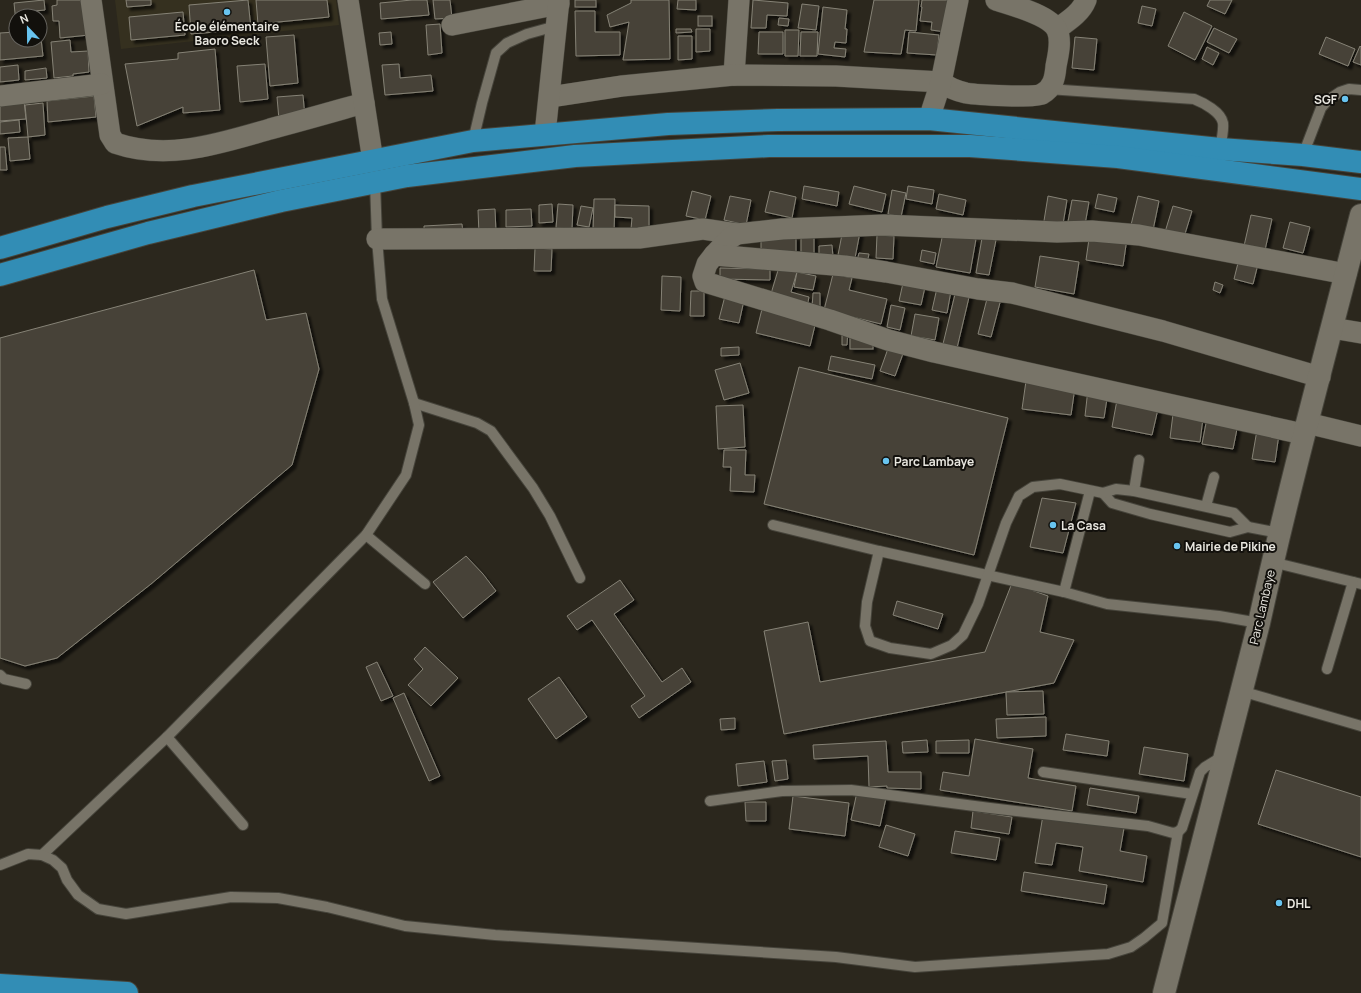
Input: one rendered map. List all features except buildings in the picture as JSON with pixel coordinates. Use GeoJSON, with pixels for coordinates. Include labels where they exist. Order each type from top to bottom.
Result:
{"type":"FeatureCollection","features":[{"type":"Feature","properties":{"kind":"highway"},"geometry":{"type":"LineString","coordinates":[[0,248],[107,217],[193,196],[473,141],[668,124],[778,120],[929,119],[1220,149],[1304,155],[1361,162]]}},
{"type":"Feature","properties":{"kind":"highway"},"geometry":{"type":"LineString","coordinates":[[0,275],[148,233],[281,201],[407,176],[575,156],[769,146],[970,146],[1118,157],[1361,189]]}},
{"type":"Feature","properties":{"kind":"highway"},"geometry":{"type":"LineString","coordinates":[[0,985],[127,993]]}},
{"type":"Feature","properties":{"kind":"street"},"geometry":{"type":"LineString","coordinates":[[91,0],[110,135],[114,143],[126,147],[170,152],[212,146],[364,103]]}},
{"type":"Feature","properties":{"kind":"street"},"geometry":{"type":"LineString","coordinates":[[348,0],[373,161]]}},
{"type":"Feature","properties":{"kind":"street"},"geometry":{"type":"LineString","coordinates":[[734,75],[739,0]]}},
{"type":"Feature","properties":{"kind":"street"},"geometry":{"type":"LineString","coordinates":[[929,119],[941,82],[958,0]]}},
{"type":"Feature","properties":{"kind":"street"},"geometry":{"type":"LineString","coordinates":[[550,97],[622,86],[734,75],[836,76],[941,82],[949,88],[967,93],[1006,96],[1040,95],[1048,89],[1054,80],[1060,40],[1057,29],[1041,15],[996,0]]}},
{"type":"Feature","properties":{"kind":"street"},"geometry":{"type":"LineString","coordinates":[[1057,29],[1071,19],[1083,7],[1086,0]]}},
{"type":"Feature","properties":{"kind":"street"},"geometry":{"type":"LineString","coordinates":[[452,25],[559,2],[545,134]]}},
{"type":"Feature","properties":{"kind":"street"},"geometry":{"type":"LineString","coordinates":[[0,96],[102,84]]}},
{"type":"Feature","properties":{"kind":"street","name":"Parc Lambaye"},"geometry":{"type":"LineString","coordinates":[[1164,993],[1259,623],[1272,562],[1305,429],[1320,377],[1361,215]]}},
{"type":"Feature","properties":{"kind":"street"},"geometry":{"type":"LineString","coordinates":[[377,239],[639,238],[703,229],[737,234],[782,229],[884,225],[1057,232],[1092,231],[1139,235],[1346,274]]}},
{"type":"Feature","properties":{"kind":"street"},"geometry":{"type":"LineString","coordinates":[[737,234],[729,239],[707,264],[703,276],[705,282],[830,320],[888,340],[934,352],[1305,429],[1361,436]]}},
{"type":"Feature","properties":{"kind":"street"},"geometry":{"type":"LineString","coordinates":[[714,255],[845,266],[1012,294],[1163,331],[1320,377]]}},
{"type":"Feature","properties":{"kind":"street"},"geometry":{"type":"LineString","coordinates":[[1332,328],[1359,328]]}},
{"type":"Feature","properties":{"kind":"lane"},"geometry":{"type":"LineString","coordinates":[[473,141],[496,53],[507,42],[526,34],[556,26]]}},
{"type":"Feature","properties":{"kind":"lane"},"geometry":{"type":"LineString","coordinates":[[1048,89],[1194,99],[1204,103],[1220,118],[1223,123],[1220,149]]}},
{"type":"Feature","properties":{"kind":"lane"},"geometry":{"type":"LineString","coordinates":[[1304,155],[1321,108],[1328,100],[1340,92],[1349,89],[1361,90]]}},
{"type":"Feature","properties":{"kind":"lane"},"geometry":{"type":"LineString","coordinates":[[42,855],[167,737],[366,536],[406,475],[419,425],[414,403],[382,299],[377,239],[375,182]]}},
{"type":"Feature","properties":{"kind":"lane"},"geometry":{"type":"LineString","coordinates":[[414,403],[477,423],[491,431],[550,516],[580,578]]}},
{"type":"Feature","properties":{"kind":"lane"},"geometry":{"type":"LineString","coordinates":[[1134,490],[1139,460]]}},
{"type":"Feature","properties":{"kind":"lane"},"geometry":{"type":"LineString","coordinates":[[1206,506],[1214,476]]}},
{"type":"Feature","properties":{"kind":"lane"},"geometry":{"type":"LineString","coordinates":[[879,551],[867,602],[865,626],[870,641],[890,648],[931,654],[952,645],[963,635],[978,604],[1006,523],[1019,496],[1033,487],[1060,484],[1103,493],[1116,489],[1134,490],[1234,513],[1248,527]]}},
{"type":"Feature","properties":{"kind":"lane"},"geometry":{"type":"LineString","coordinates":[[1064,592],[1090,491]]}},
{"type":"Feature","properties":{"kind":"lane"},"geometry":{"type":"LineString","coordinates":[[1103,493],[1112,503],[1194,524],[1230,532],[1248,527],[1279,533]]}},
{"type":"Feature","properties":{"kind":"lane"},"geometry":{"type":"LineString","coordinates":[[773,525],[879,551],[988,574],[1107,604],[1220,616],[1259,623]]}},
{"type":"Feature","properties":{"kind":"lane"},"geometry":{"type":"LineString","coordinates":[[366,536],[425,584]]}},
{"type":"Feature","properties":{"kind":"lane"},"geometry":{"type":"LineString","coordinates":[[1272,562],[1357,583],[1327,669]]}},
{"type":"Feature","properties":{"kind":"lane"},"geometry":{"type":"LineString","coordinates":[[0,675],[4,679],[26,684]]}},
{"type":"Feature","properties":{"kind":"lane"},"geometry":{"type":"LineString","coordinates":[[1241,691],[1361,726]]}},
{"type":"Feature","properties":{"kind":"lane"},"geometry":{"type":"LineString","coordinates":[[167,737],[243,825]]}},
{"type":"Feature","properties":{"kind":"lane"},"geometry":{"type":"LineString","coordinates":[[0,865],[28,854],[42,855],[53,860],[62,868],[67,880],[78,895],[98,909],[126,914],[231,897],[278,898],[327,907],[405,926],[495,935],[836,957],[915,967],[1108,954],[1131,947],[1162,923],[1178,832],[1182,828],[1197,778],[1204,767],[1225,754]]}},
{"type":"Feature","properties":{"kind":"lane"},"geometry":{"type":"LineString","coordinates":[[1043,772],[1192,794]]}},
{"type":"Feature","properties":{"kind":"lane"},"geometry":{"type":"LineString","coordinates":[[710,801],[782,791],[851,790],[1148,826],[1178,832]]}},
{"type":"Feature","properties":{"kind":"shaded area","name":"École élémentaire Baoro Seck"},"geometry":{"type":"Polygon","coordinates":[[[115,0],[336,0],[339,25],[121,49],[115,0]]]}},
{"type":"Feature","properties":{"kind":"place","name":"École élémentaire Baoro Seck"},"geometry":{"type":"Point","coordinates":[227,12]}},
{"type":"Feature","properties":{"kind":"place","name":"SGF"},"geometry":{"type":"Point","coordinates":[1345,99]}},
{"type":"Feature","properties":{"kind":"place","name":"Parc Lambaye"},"geometry":{"type":"Point","coordinates":[886,461]}},
{"type":"Feature","properties":{"kind":"place","name":"La Casa"},"geometry":{"type":"Point","coordinates":[1053,525]}},
{"type":"Feature","properties":{"kind":"place","name":"Mairie de Pikine"},"geometry":{"type":"Point","coordinates":[1177,546]}},
{"type":"Feature","properties":{"kind":"place","name":"DHL"},"geometry":{"type":"Point","coordinates":[1279,903]}}]}
